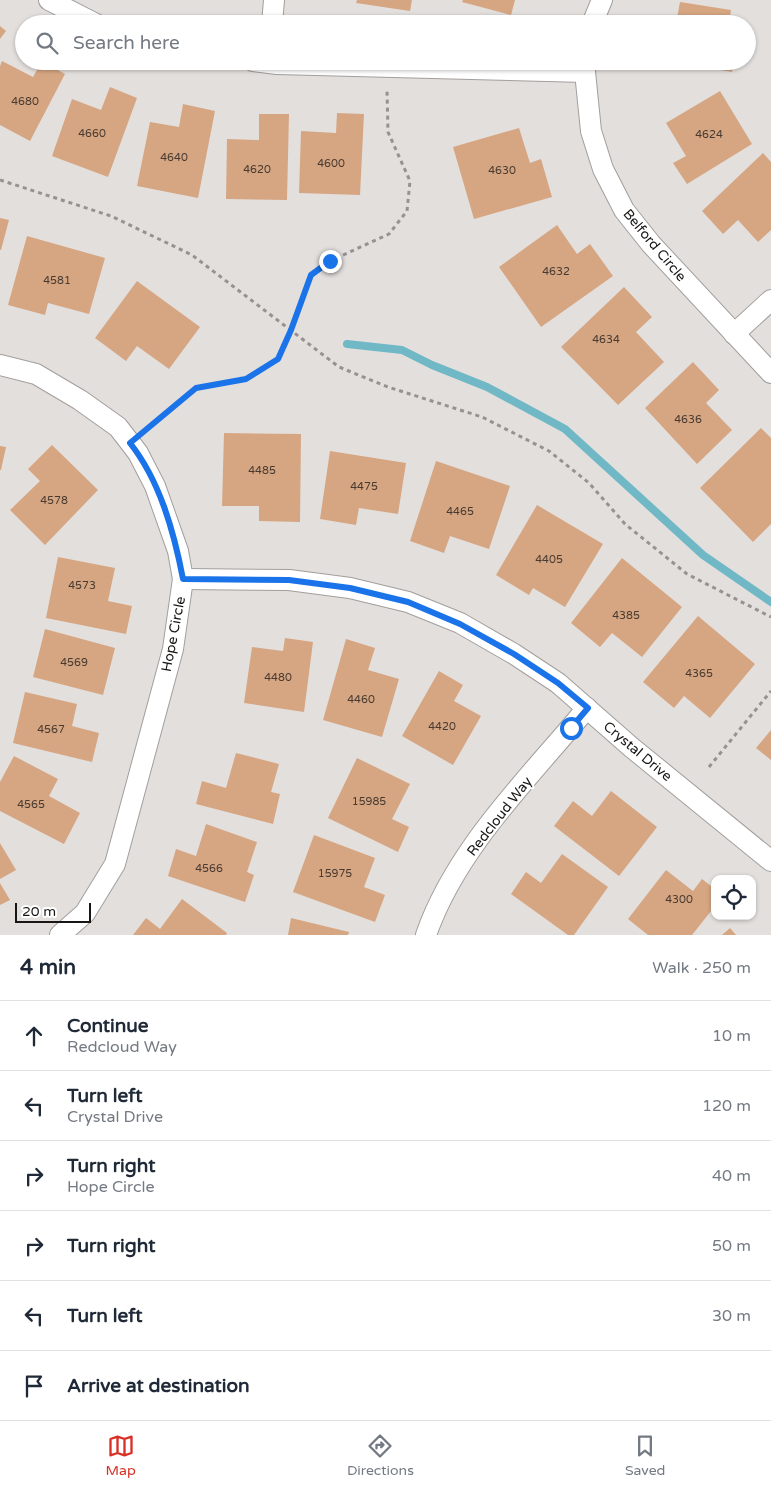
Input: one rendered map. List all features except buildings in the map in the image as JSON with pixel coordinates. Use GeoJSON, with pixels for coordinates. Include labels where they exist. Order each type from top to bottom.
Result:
{"type":"FeatureCollection","features":[{"type":"Feature","properties":{"kind":"street"},"geometry":{"type":"LineString","coordinates":[[49,0],[78,15]]}},
{"type":"Feature","properties":{"kind":"street"},"geometry":{"type":"LineString","coordinates":[[273,15],[274,0]]}},
{"type":"Feature","properties":{"kind":"street"},"geometry":{"type":"LineString","coordinates":[[596,15],[602,0]]}},
{"type":"Feature","properties":{"kind":"street","name":"Belford Circle"},"geometry":{"type":"LineString","coordinates":[[586,70],[591,131],[604,169],[624,210],[650,244],[771,373]]}},
{"type":"Feature","properties":{"kind":"street"},"geometry":{"type":"LineString","coordinates":[[734,334],[771,300]]}},
{"type":"Feature","properties":{"kind":"street","name":"Hope Circle"},"geometry":{"type":"LineString","coordinates":[[0,365],[36,374],[78,398],[118,427],[138,453],[156,486],[178,551],[183,579],[173,649],[115,864],[85,913],[60,935]]}},
{"type":"Feature","properties":{"kind":"street","name":"Crystal Drive"},"geometry":{"type":"LineString","coordinates":[[183,579],[289,580],[350,588],[408,602],[460,624],[514,654],[558,683],[638,753],[771,861]]}},
{"type":"Feature","properties":{"kind":"street","name":"Redcloud Way"},"geometry":{"type":"LineString","coordinates":[[426,935],[453,876],[485,829],[588,708]]}},
{"type":"Feature","properties":{"kind":"path"},"geometry":{"type":"LineString","coordinates":[[130,443],[196,388],[246,379],[278,359],[311,275],[330,261],[389,234],[406,211],[410,181],[388,132],[387,70]]}},
{"type":"Feature","properties":{"kind":"path"},"geometry":{"type":"LineString","coordinates":[[0,180],[111,216],[192,255],[339,367],[388,388],[482,417],[550,451],[589,483],[624,524],[687,574],[771,617]]}},
{"type":"Feature","properties":{"kind":"path"},"geometry":{"type":"LineString","coordinates":[[709,766],[771,691]]}},
{"type":"Feature","properties":{"kind":"waterway"},"geometry":{"type":"LineString","coordinates":[[347,344],[402,350],[432,365],[487,387],[565,429],[703,555],[771,602]]}},
{"type":"Feature","properties":{"kind":"route"},"geometry":{"type":"LineString","coordinates":[[330,261],[311,275],[278,359],[246,379],[196,388],[130,443],[138,453],[156,486],[178,551],[183,579],[289,580],[350,588],[408,602],[460,624],[514,654],[558,683],[588,708],[571,728]]}}]}
